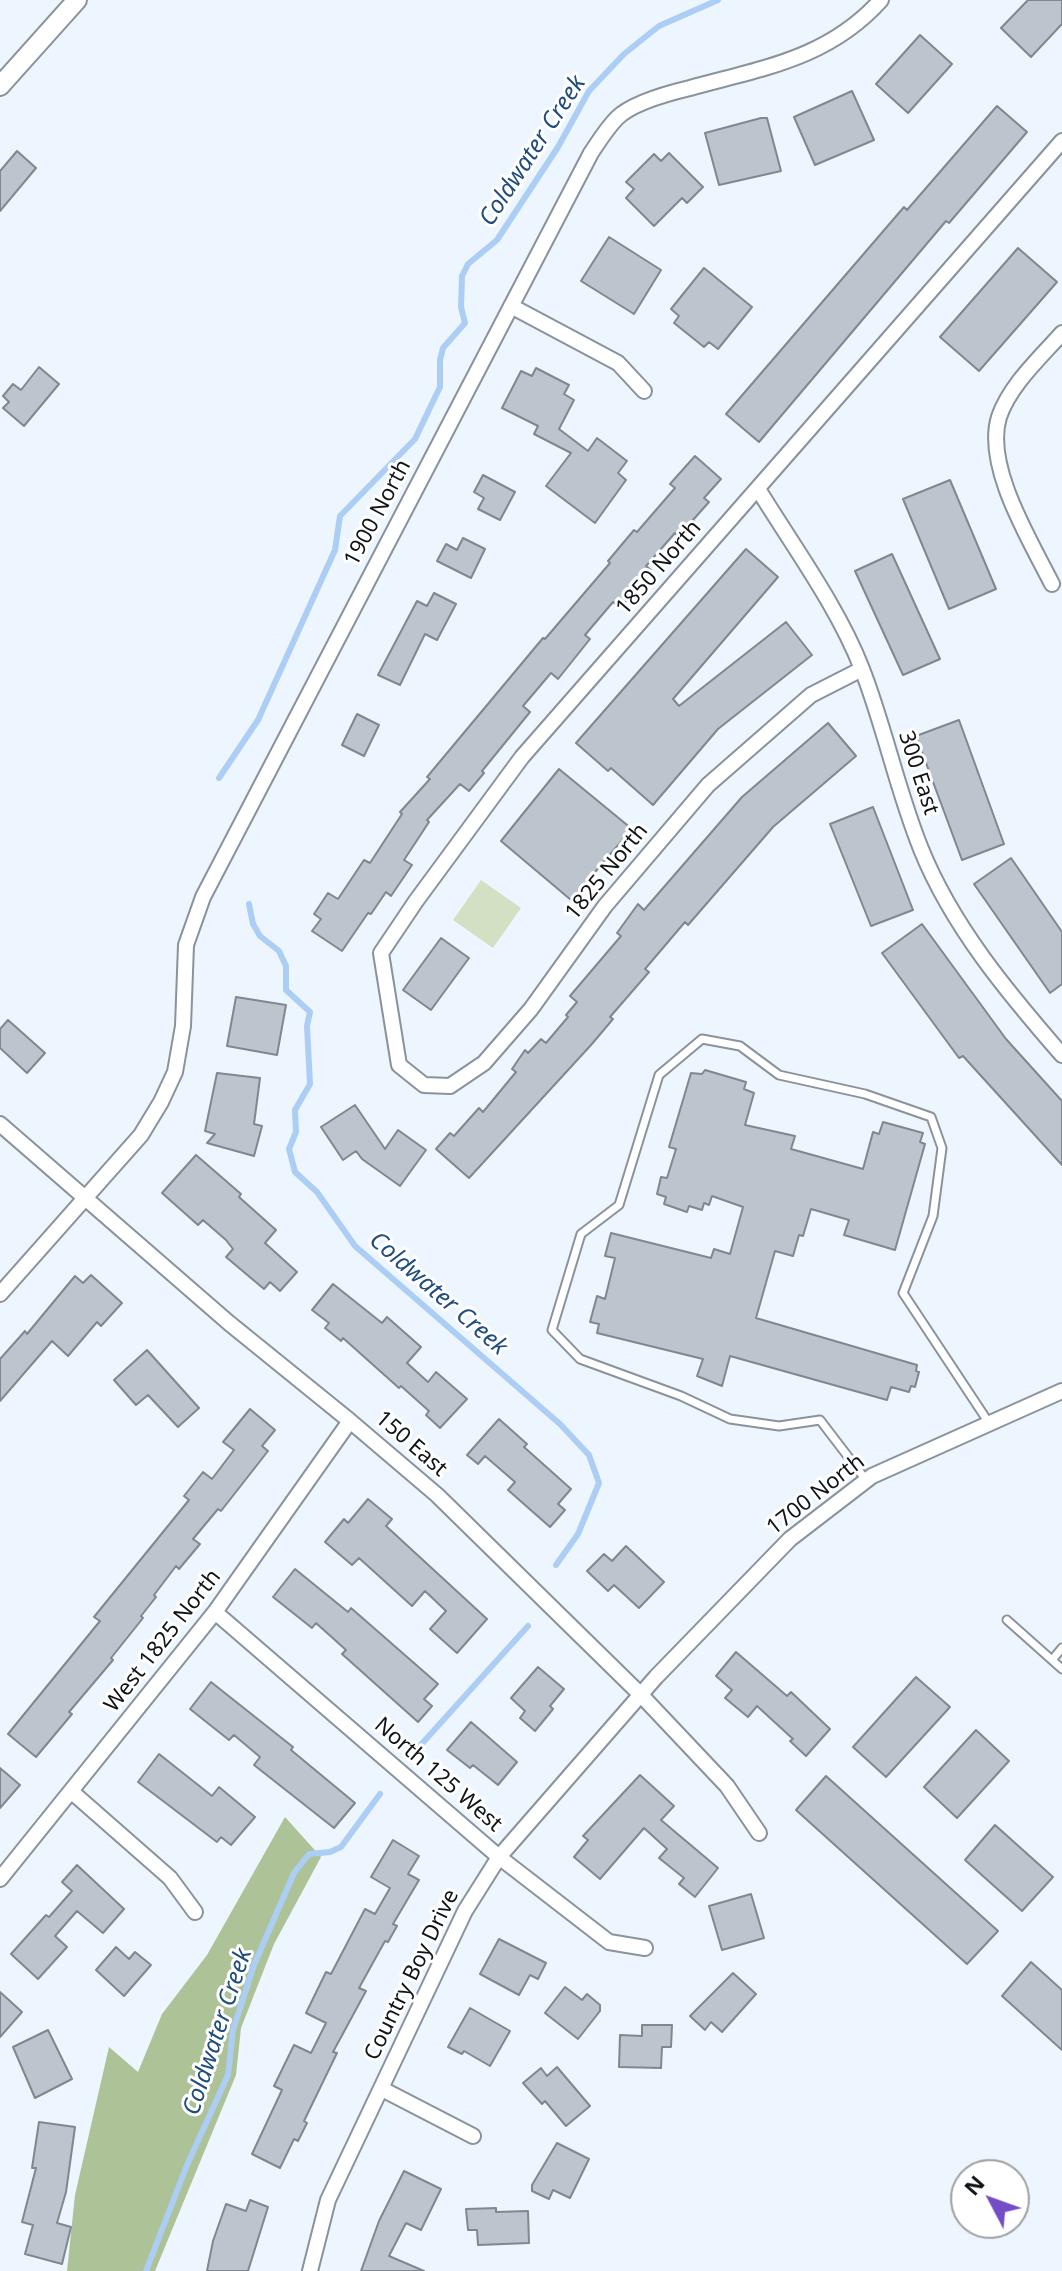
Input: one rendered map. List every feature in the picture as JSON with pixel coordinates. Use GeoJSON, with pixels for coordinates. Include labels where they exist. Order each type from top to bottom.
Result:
{"type":"FeatureCollection","features":[{"type":"Feature","properties":{"kind":"street"},"geometry":{"type":"LineString","coordinates":[[0,86],[77,0]]}},
{"type":"Feature","properties":{"kind":"street","name":"1900 North"},"geometry":{"type":"LineString","coordinates":[[0,1294],[141,1135],[161,1102],[175,1072],[183,1026],[186,945],[203,897],[591,153],[618,116],[659,96],[799,57],[836,39],[881,0]]}},
{"type":"Feature","properties":{"kind":"street","name":"1850 North"},"geometry":{"type":"LineString","coordinates":[[399,1065],[381,953],[416,901],[522,757],[1062,141]]}},
{"type":"Feature","properties":{"kind":"street"},"geometry":{"type":"LineString","coordinates":[[511,306],[618,363],[644,391]]}},
{"type":"Feature","properties":{"kind":"street"},"geometry":{"type":"LineString","coordinates":[[1052,584],[1026,534],[998,464],[995,438],[1000,415],[1012,392],[1062,333]]}},
{"type":"Feature","properties":{"kind":"street","name":"300 East"},"geometry":{"type":"LineString","coordinates":[[758,489],[844,630],[862,669],[922,852],[958,921],[988,964],[1062,1055]]}},
{"type":"Feature","properties":{"kind":"street","name":"1825 North"},"geometry":{"type":"LineString","coordinates":[[399,1065],[424,1085],[450,1086],[484,1063],[531,1009],[605,906],[708,785],[811,695],[862,669]]}},
{"type":"Feature","properties":{"kind":"street","name":"150 East"},"geometry":{"type":"LineString","coordinates":[[0,1124],[229,1323],[437,1495],[641,1695],[727,1786],[759,1833]]}},
{"type":"Feature","properties":{"kind":"street","name":"1700 North"},"geometry":{"type":"LineString","coordinates":[[641,1695],[790,1539],[866,1480],[1062,1391]]}},
{"type":"Feature","properties":{"kind":"street","name":"West 1825 North"},"geometry":{"type":"LineString","coordinates":[[0,1879],[215,1612],[350,1421]]}},
{"type":"Feature","properties":{"kind":"street","name":"North 125 West"},"geometry":{"type":"LineString","coordinates":[[215,1612],[499,1857],[609,1942],[645,1948]]}},
{"type":"Feature","properties":{"kind":"street","name":"Country Boy Drive"},"geometry":{"type":"LineString","coordinates":[[310,2271],[328,2200],[465,1911],[499,1857],[641,1695]]}},
{"type":"Feature","properties":{"kind":"street"},"geometry":{"type":"LineString","coordinates":[[72,1792],[170,1878],[195,1912]]}},
{"type":"Feature","properties":{"kind":"street"},"geometry":{"type":"LineString","coordinates":[[382,2089],[473,2136]]}},
{"type":"Feature","properties":{"kind":"lane"},"geometry":{"type":"LineString","coordinates":[[866,1480],[820,1420],[779,1426],[730,1419],[681,1396],[580,1359],[552,1330],[581,1234],[619,1205],[659,1075],[702,1039],[740,1046],[779,1075],[865,1094],[931,1117],[942,1148],[933,1216],[903,1293],[989,1423]]}},
{"type":"Feature","properties":{"kind":"lane"},"geometry":{"type":"LineString","coordinates":[[1007,1620],[1062,1669]]}},
{"type":"Feature","properties":{"kind":"lane"},"geometry":{"type":"LineString","coordinates":[[1052,1660],[1062,1648]]}},
{"type":"Feature","properties":{"kind":"green space"},"geometry":{"type":"Polygon","coordinates":[[[481,880],[521,908],[493,948],[453,920],[481,880]]]}},
{"type":"Feature","properties":{"kind":"green space"},"geometry":{"type":"Polygon","coordinates":[[[285,1817],[321,1857],[274,1944],[241,2028],[236,2075],[155,2271],[67,2271],[75,2195],[109,2047],[138,2072],[162,2014],[207,1955],[285,1817]]]}},
{"type":"Feature","properties":{"kind":"building"},"geometry":{"type":"Polygon","coordinates":[[[1028,0],[1062,0],[1062,24],[1031,57],[1001,28],[1028,0]]]}},
{"type":"Feature","properties":{"kind":"building"},"geometry":{"type":"Polygon","coordinates":[[[920,35],[952,64],[908,113],[876,84],[920,35]]]}},
{"type":"Feature","properties":{"kind":"building"},"geometry":{"type":"Polygon","coordinates":[[[852,91],[874,140],[815,165],[794,117],[852,91]]]}},
{"type":"Feature","properties":{"kind":"building"},"geometry":{"type":"Polygon","coordinates":[[[997,106],[1027,132],[949,223],[946,221],[759,442],[726,414],[904,207],[907,210],[997,106]]]}},
{"type":"Feature","properties":{"kind":"building"},"geometry":{"type":"Polygon","coordinates":[[[767,118],[781,171],[719,185],[705,133],[767,118]]]}},
{"type":"Feature","properties":{"kind":"building"},"geometry":{"type":"Polygon","coordinates":[[[17,151],[36,168],[0,211],[0,171],[17,151]]]}},
{"type":"Feature","properties":{"kind":"building"},"geometry":{"type":"Polygon","coordinates":[[[669,153],[703,187],[687,203],[682,198],[654,226],[626,198],[634,189],[626,182],[654,154],[661,161],[669,153]]]}},
{"type":"Feature","properties":{"kind":"building"},"geometry":{"type":"Polygon","coordinates":[[[609,237],[661,270],[634,314],[581,281],[609,237]]]}},
{"type":"Feature","properties":{"kind":"building"},"geometry":{"type":"Polygon","coordinates":[[[1018,248],[1057,282],[979,371],[940,337],[1018,248]]]}},
{"type":"Feature","properties":{"kind":"building"},"geometry":{"type":"Polygon","coordinates":[[[704,268],[752,307],[718,349],[709,342],[704,347],[674,323],[679,316],[671,309],[704,268]]]}},
{"type":"Feature","properties":{"kind":"building"},"geometry":{"type":"Polygon","coordinates":[[[39,367],[59,384],[24,426],[3,408],[9,402],[3,396],[13,384],[21,390],[39,367]]]}},
{"type":"Feature","properties":{"kind":"building"},"geometry":{"type":"Polygon","coordinates":[[[536,368],[569,385],[564,394],[574,400],[559,429],[588,451],[597,438],[627,461],[618,473],[626,480],[595,523],[546,486],[571,453],[534,434],[538,426],[502,408],[521,371],[532,376],[536,368]]]}},
{"type":"Feature","properties":{"kind":"building"},"geometry":{"type":"Polygon","coordinates":[[[695,456],[721,479],[704,498],[709,502],[693,520],[695,522],[681,539],[675,533],[646,566],[651,570],[620,608],[613,602],[585,635],[590,639],[558,679],[551,673],[523,706],[530,712],[469,791],[460,784],[427,820],[429,822],[404,860],[412,865],[391,896],[386,892],[371,914],[368,913],[342,951],[312,931],[321,919],[314,914],[328,893],[338,899],[364,860],[370,863],[402,814],[400,812],[430,779],[427,777],[610,563],[608,561],[634,530],[637,532],[675,488],[670,484],[695,456]]]}},
{"type":"Feature","properties":{"kind":"building"},"geometry":{"type":"Polygon","coordinates":[[[483,475],[515,492],[500,520],[478,509],[484,498],[474,492],[483,475]]]}},
{"type":"Feature","properties":{"kind":"building"},"geometry":{"type":"Polygon","coordinates":[[[950,480],[996,589],[949,609],[903,499],[950,480]]]}},
{"type":"Feature","properties":{"kind":"building"},"geometry":{"type":"Polygon","coordinates":[[[463,538],[485,549],[471,578],[437,561],[446,544],[457,550],[463,538]]]}},
{"type":"Feature","properties":{"kind":"building"},"geometry":{"type":"Polygon","coordinates":[[[746,549],[778,577],[673,699],[679,706],[786,622],[812,655],[718,729],[653,805],[611,768],[608,771],[576,743],[746,549]]]}},
{"type":"Feature","properties":{"kind":"building"},"geometry":{"type":"Polygon","coordinates":[[[892,554],[940,659],[903,675],[855,571],[892,554]]]}},
{"type":"Feature","properties":{"kind":"building"},"geometry":{"type":"Polygon","coordinates":[[[434,593],[456,604],[437,640],[425,634],[400,685],[378,675],[417,601],[427,606],[434,593]]]}},
{"type":"Feature","properties":{"kind":"building"},"geometry":{"type":"Polygon","coordinates":[[[357,714],[379,725],[364,756],[342,745],[357,714]]]}},
{"type":"Feature","properties":{"kind":"building"},"geometry":{"type":"Polygon","coordinates":[[[959,720],[1004,844],[962,860],[916,736],[959,720]]]}},
{"type":"Feature","properties":{"kind":"building"},"geometry":{"type":"Polygon","coordinates":[[[828,723],[856,756],[773,827],[688,925],[685,922],[645,969],[649,972],[610,1017],[613,1019],[469,1178],[436,1149],[450,1133],[454,1136],[479,1108],[483,1112],[516,1072],[512,1069],[525,1050],[528,1053],[541,1039],[546,1043],[568,1017],[566,1015],[577,1002],[570,996],[621,936],[617,933],[638,904],[644,910],[742,797],[828,723]]]}},
{"type":"Feature","properties":{"kind":"building"},"geometry":{"type":"Polygon","coordinates":[[[559,769],[632,829],[571,900],[501,841],[559,769]]]}},
{"type":"Feature","properties":{"kind":"building"},"geometry":{"type":"Polygon","coordinates":[[[873,807],[913,910],[871,926],[830,824],[873,807]]]}},
{"type":"Feature","properties":{"kind":"building"},"geometry":{"type":"Polygon","coordinates":[[[1011,858],[1062,932],[1062,984],[1050,993],[974,884],[1011,858]]]}},
{"type":"Feature","properties":{"kind":"building"},"geometry":{"type":"Polygon","coordinates":[[[922,924],[1006,1039],[1062,1101],[1062,1165],[963,1056],[959,1058],[882,953],[922,924]]]}},
{"type":"Feature","properties":{"kind":"building"},"geometry":{"type":"Polygon","coordinates":[[[441,938],[469,958],[431,1010],[403,990],[441,938]]]}},
{"type":"Feature","properties":{"kind":"building"},"geometry":{"type":"Polygon","coordinates":[[[236,997],[286,1005],[277,1055],[227,1046],[236,997]]]}},
{"type":"Feature","properties":{"kind":"building"},"geometry":{"type":"Polygon","coordinates":[[[8,1020],[45,1053],[27,1073],[0,1048],[0,1029],[8,1020]]]}},
{"type":"Feature","properties":{"kind":"building"},"geometry":{"type":"Polygon","coordinates":[[[705,1070],[746,1082],[744,1089],[754,1093],[745,1125],[795,1136],[791,1149],[863,1169],[873,1132],[879,1134],[883,1122],[923,1133],[920,1142],[925,1144],[895,1250],[844,1235],[849,1220],[811,1209],[793,1256],[775,1251],[756,1318],[917,1365],[916,1371],[919,1372],[915,1387],[911,1386],[909,1392],[891,1387],[887,1400],[730,1356],[722,1386],[697,1376],[703,1359],[597,1333],[599,1324],[590,1322],[597,1296],[605,1299],[615,1258],[605,1256],[611,1233],[711,1258],[714,1249],[730,1254],[743,1207],[712,1196],[709,1205],[704,1203],[702,1210],[689,1206],[687,1212],[664,1204],[666,1197],[657,1194],[661,1177],[667,1178],[676,1149],[669,1147],[691,1073],[702,1074],[705,1070]]]}},
{"type":"Feature","properties":{"kind":"building"},"geometry":{"type":"Polygon","coordinates":[[[217,1073],[260,1078],[254,1124],[262,1126],[254,1156],[207,1143],[215,1134],[205,1131],[217,1073]]]}},
{"type":"Feature","properties":{"kind":"building"},"geometry":{"type":"Polygon","coordinates":[[[355,1105],[385,1149],[398,1130],[426,1150],[400,1186],[362,1159],[356,1151],[343,1160],[321,1127],[355,1105]]]}},
{"type":"Feature","properties":{"kind":"building"},"geometry":{"type":"Polygon","coordinates":[[[196,1155],[276,1230],[265,1243],[297,1272],[280,1291],[270,1282],[264,1289],[226,1257],[233,1249],[226,1240],[203,1220],[198,1225],[162,1193],[196,1155]]]}},
{"type":"Feature","properties":{"kind":"building"},"geometry":{"type":"Polygon","coordinates":[[[91,1275],[122,1303],[101,1326],[97,1322],[68,1356],[52,1341],[0,1401],[0,1359],[25,1331],[27,1334],[75,1276],[83,1283],[91,1275]]]}},
{"type":"Feature","properties":{"kind":"building"},"geometry":{"type":"Polygon","coordinates":[[[333,1284],[382,1323],[387,1317],[421,1347],[407,1363],[428,1382],[436,1372],[467,1399],[440,1428],[426,1415],[429,1411],[401,1386],[399,1388],[343,1338],[341,1341],[325,1328],[329,1323],[312,1310],[333,1284]]]}},
{"type":"Feature","properties":{"kind":"building"},"geometry":{"type":"Polygon","coordinates":[[[147,1350],[199,1408],[178,1427],[148,1395],[136,1405],[114,1380],[147,1350]]]}},
{"type":"Feature","properties":{"kind":"building"},"geometry":{"type":"Polygon","coordinates":[[[250,1409],[275,1430],[262,1446],[268,1451],[221,1511],[218,1509],[193,1539],[200,1544],[179,1569],[176,1566],[154,1595],[156,1597],[141,1616],[143,1618],[111,1658],[113,1660],[36,1757],[8,1734],[100,1621],[94,1617],[189,1500],[184,1496],[203,1472],[212,1479],[234,1450],[223,1442],[250,1409]]]}},
{"type":"Feature","properties":{"kind":"building"},"geometry":{"type":"Polygon","coordinates":[[[499,1419],[527,1444],[524,1447],[571,1489],[558,1504],[565,1510],[550,1527],[508,1490],[515,1482],[485,1456],[478,1464],[467,1455],[499,1419]]]}},
{"type":"Feature","properties":{"kind":"building"},"geometry":{"type":"Polygon","coordinates":[[[368,1499],[392,1519],[386,1526],[487,1619],[457,1653],[430,1629],[446,1611],[425,1591],[412,1606],[359,1558],[352,1565],[325,1542],[344,1519],[348,1523],[368,1499]]]}},
{"type":"Feature","properties":{"kind":"building"},"geometry":{"type":"Polygon","coordinates":[[[626,1546],[664,1582],[639,1608],[614,1585],[608,1591],[587,1571],[604,1554],[612,1561],[626,1546]]]}},
{"type":"Feature","properties":{"kind":"building"},"geometry":{"type":"Polygon","coordinates":[[[295,1569],[348,1612],[351,1608],[438,1684],[424,1699],[432,1706],[418,1722],[342,1654],[346,1650],[316,1623],[312,1628],[273,1597],[295,1569]]]}},
{"type":"Feature","properties":{"kind":"building"},"geometry":{"type":"Polygon","coordinates":[[[736,1652],[787,1696],[791,1692],[830,1729],[806,1756],[790,1741],[793,1739],[757,1706],[748,1717],[725,1698],[732,1690],[716,1676],[736,1652]]]}},
{"type":"Feature","properties":{"kind":"building"},"geometry":{"type":"Polygon","coordinates":[[[538,1667],[564,1689],[535,1731],[520,1718],[525,1711],[511,1698],[538,1667]]]}},
{"type":"Feature","properties":{"kind":"building"},"geometry":{"type":"Polygon","coordinates":[[[916,1677],[950,1707],[886,1777],[853,1747],[916,1677]]]}},
{"type":"Feature","properties":{"kind":"building"},"geometry":{"type":"Polygon","coordinates":[[[211,1682],[293,1747],[291,1750],[355,1803],[334,1828],[254,1765],[260,1757],[234,1735],[229,1740],[190,1709],[211,1682]]]}},
{"type":"Feature","properties":{"kind":"building"},"geometry":{"type":"Polygon","coordinates":[[[471,1722],[517,1762],[498,1785],[447,1750],[471,1722]]]}},
{"type":"Feature","properties":{"kind":"building"},"geometry":{"type":"Polygon","coordinates":[[[976,1730],[1009,1761],[957,1818],[924,1787],[976,1730]]]}},
{"type":"Feature","properties":{"kind":"building"},"geometry":{"type":"Polygon","coordinates":[[[159,1754],[212,1796],[219,1787],[255,1817],[231,1845],[221,1837],[217,1842],[138,1782],[159,1754]]]}},
{"type":"Feature","properties":{"kind":"building"},"geometry":{"type":"Polygon","coordinates":[[[0,1768],[20,1785],[0,1808],[0,1768]]]}},
{"type":"Feature","properties":{"kind":"building"},"geometry":{"type":"Polygon","coordinates":[[[640,1775],[674,1806],[661,1820],[718,1868],[695,1897],[679,1884],[684,1878],[659,1858],[667,1849],[644,1828],[600,1879],[574,1857],[588,1840],[583,1836],[640,1775]]]}},
{"type":"Feature","properties":{"kind":"building"},"geometry":{"type":"Polygon","coordinates":[[[826,1776],[998,1931],[967,1964],[796,1810],[826,1776]]]}},
{"type":"Feature","properties":{"kind":"building"},"geometry":{"type":"Polygon","coordinates":[[[995,1825],[1053,1877],[1022,1911],[965,1860],[995,1825]]]}},
{"type":"Feature","properties":{"kind":"building"},"geometry":{"type":"Polygon","coordinates":[[[393,1840],[419,1856],[408,1874],[419,1880],[393,1924],[397,1926],[359,1988],[366,1991],[333,2052],[337,2053],[304,2121],[307,2123],[298,2141],[294,2139],[280,2168],[252,2154],[282,2090],[274,2086],[294,2045],[311,2053],[326,2023],[306,2013],[326,1972],[331,1974],[365,1909],[375,1914],[390,1888],[371,1877],[393,1840]]]}},
{"type":"Feature","properties":{"kind":"building"},"geometry":{"type":"Polygon","coordinates":[[[77,1865],[124,1909],[103,1933],[77,1911],[55,1936],[67,1947],[38,1979],[11,1954],[72,1891],[62,1882],[77,1865]]]}},
{"type":"Feature","properties":{"kind":"building"},"geometry":{"type":"Polygon","coordinates":[[[751,1894],[764,1938],[722,1950],[709,1906],[751,1894]]]}},
{"type":"Feature","properties":{"kind":"building"},"geometry":{"type":"Polygon","coordinates":[[[499,1939],[546,1963],[538,1979],[530,1975],[519,1995],[480,1974],[499,1939]]]}},
{"type":"Feature","properties":{"kind":"building"},"geometry":{"type":"Polygon","coordinates":[[[116,1947],[129,1959],[135,1952],[151,1965],[124,1996],[96,1970],[116,1947]]]}},
{"type":"Feature","properties":{"kind":"building"},"geometry":{"type":"Polygon","coordinates":[[[1031,1962],[1062,1990],[1062,2050],[1002,1996],[1031,1962]]]}},
{"type":"Feature","properties":{"kind":"building"},"geometry":{"type":"Polygon","coordinates":[[[733,1973],[756,1994],[722,2032],[711,2022],[705,2030],[690,2016],[733,1973]]]}},
{"type":"Feature","properties":{"kind":"building"},"geometry":{"type":"Polygon","coordinates":[[[565,1987],[582,2000],[587,1994],[600,2005],[600,2011],[578,2039],[545,2013],[565,1987]]]}},
{"type":"Feature","properties":{"kind":"building"},"geometry":{"type":"Polygon","coordinates":[[[0,1992],[22,2012],[0,2037],[0,1992]]]}},
{"type":"Feature","properties":{"kind":"building"},"geometry":{"type":"Polygon","coordinates":[[[470,2008],[510,2031],[490,2066],[464,2051],[462,2054],[448,2047],[470,2008]]]}},
{"type":"Feature","properties":{"kind":"building"},"geometry":{"type":"Polygon","coordinates":[[[642,2025],[672,2025],[671,2047],[662,2047],[661,2068],[619,2067],[620,2035],[642,2036],[642,2025]]]}},
{"type":"Feature","properties":{"kind":"building"},"geometry":{"type":"Polygon","coordinates":[[[48,2030],[72,2079],[35,2098],[13,2047],[48,2030]]]}},
{"type":"Feature","properties":{"kind":"building"},"geometry":{"type":"Polygon","coordinates":[[[557,2067],[590,2106],[566,2126],[545,2101],[542,2104],[523,2083],[541,2068],[547,2076],[557,2067]]]}},
{"type":"Feature","properties":{"kind":"building"},"geometry":{"type":"Polygon","coordinates":[[[39,2122],[75,2127],[66,2192],[57,2223],[71,2227],[62,2264],[25,2254],[33,2225],[22,2222],[36,2168],[32,2168],[39,2122]]]}},
{"type":"Feature","properties":{"kind":"building"},"geometry":{"type":"Polygon","coordinates":[[[557,2143],[589,2159],[570,2198],[553,2190],[549,2199],[532,2191],[532,2185],[557,2143]]]}},
{"type":"Feature","properties":{"kind":"building"},"geometry":{"type":"Polygon","coordinates":[[[404,2171],[441,2189],[421,2230],[406,2223],[389,2256],[424,2271],[361,2271],[379,2221],[404,2171]]]}},
{"type":"Feature","properties":{"kind":"building"},"geometry":{"type":"Polygon","coordinates":[[[250,2200],[268,2207],[248,2271],[207,2271],[213,2241],[226,2204],[246,2211],[250,2200]]]}},
{"type":"Feature","properties":{"kind":"building"},"geometry":{"type":"Polygon","coordinates":[[[496,2208],[496,2212],[528,2211],[529,2243],[478,2245],[477,2230],[468,2230],[466,2209],[496,2208]]]}},
{"type":"Feature","properties":{"kind":"waterway","name":"Coldwater Creek"},"geometry":{"type":"LineString","coordinates":[[219,778],[258,720],[335,550],[340,516],[415,439],[440,387],[443,348],[465,323],[461,307],[462,276],[468,264],[497,240],[558,147],[589,91],[624,54],[659,26],[718,0]]}},
{"type":"Feature","properties":{"kind":"waterway","name":"Coldwater Creek"},"geometry":{"type":"LineString","coordinates":[[249,904],[253,924],[260,936],[279,951],[286,966],[286,990],[310,1012],[307,1026],[310,1084],[295,1110],[296,1132],[289,1149],[295,1172],[317,1192],[355,1246],[560,1424],[589,1455],[599,1483],[578,1534],[556,1565]]}},
{"type":"Feature","properties":{"kind":"waterway","name":"Coldwater Creek"},"geometry":{"type":"LineString","coordinates":[[418,1748],[528,1626]]}},
{"type":"Feature","properties":{"kind":"waterway","name":"Coldwater Creek"},"geometry":{"type":"LineString","coordinates":[[146,2271],[187,2165],[228,2075],[233,2030],[254,1965],[294,1873],[309,1854],[330,1852],[341,1847],[380,1794]]}}]}
